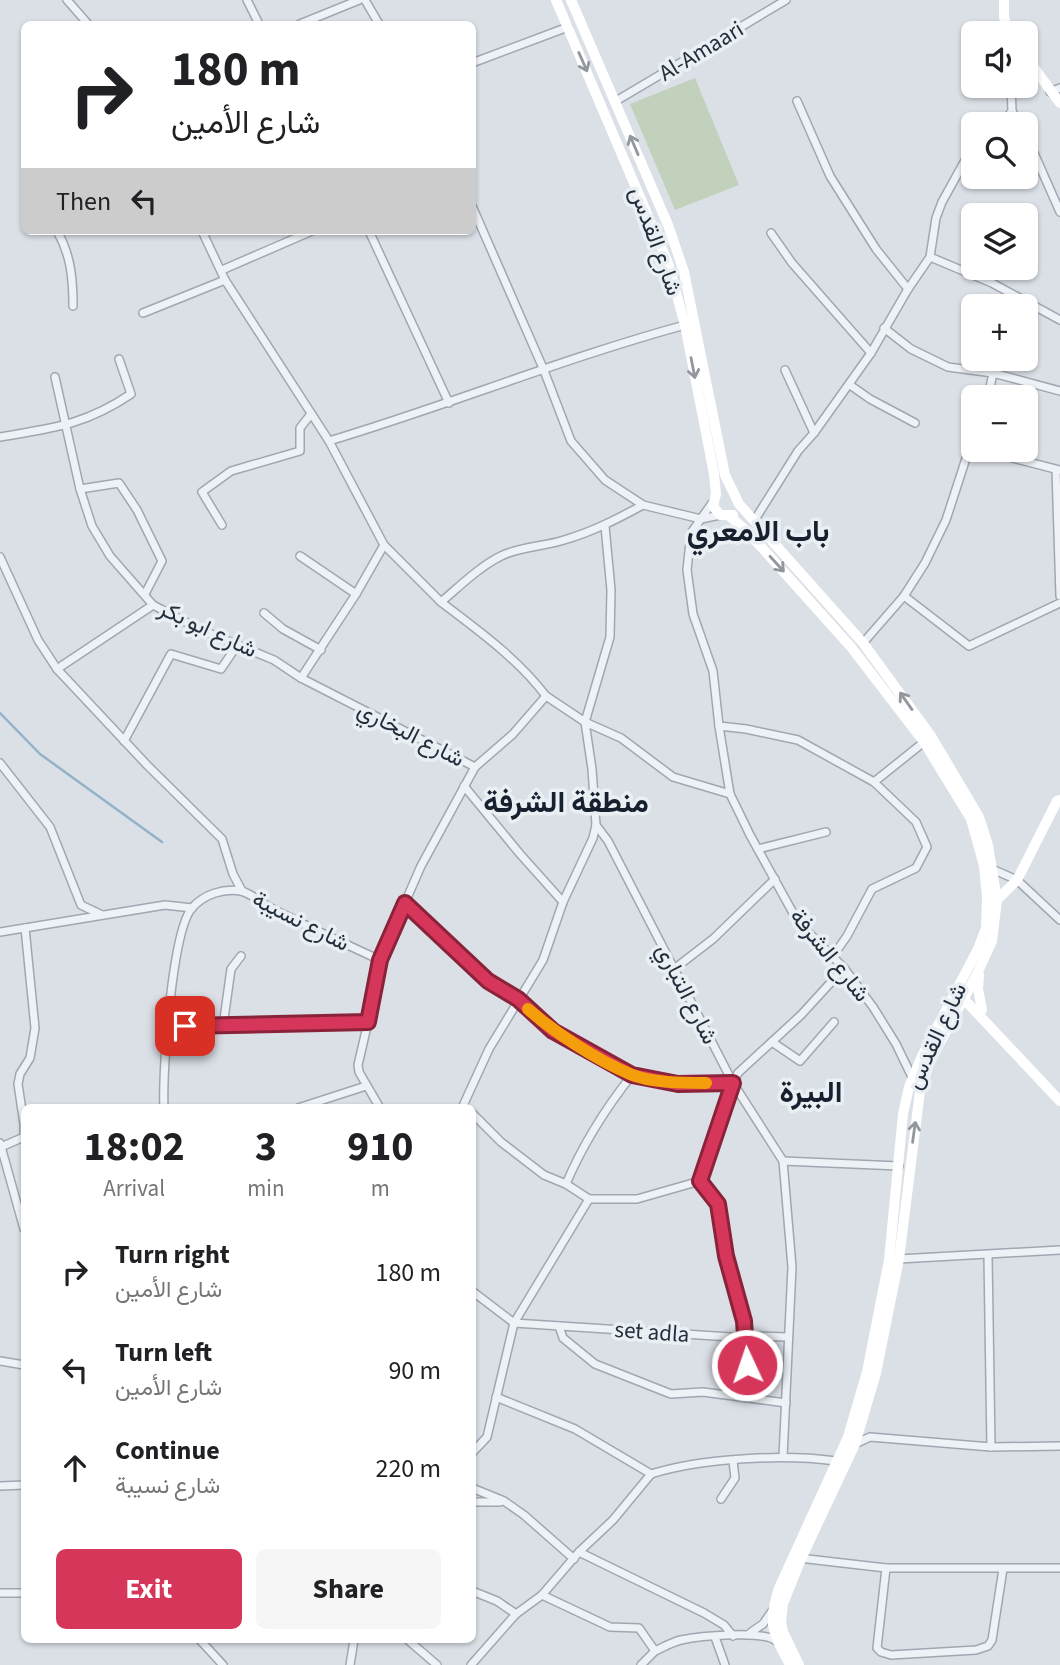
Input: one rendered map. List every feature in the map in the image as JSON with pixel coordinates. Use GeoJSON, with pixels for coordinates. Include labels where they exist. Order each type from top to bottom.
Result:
{"type":"FeatureCollection","features":[{"type":"Feature","properties":{"kind":"main road","name":"شارع القدس"},"geometry":{"type":"LineString","coordinates":[[556,0],[668,262],[685,325],[714,474],[714,498]]}},
{"type":"Feature","properties":{"kind":"main road","name":"شارع القدس"},"geometry":{"type":"LineString","coordinates":[[571,0],[668,225],[684,272],[724,475],[733,492]]}},
{"type":"Feature","properties":{"kind":"main road"},"geometry":{"type":"LineString","coordinates":[[1000,0],[1005,21]]}},
{"type":"Feature","properties":{"kind":"main road"},"geometry":{"type":"LineString","coordinates":[[1038,71],[1055,90],[1060,103]]}},
{"type":"Feature","properties":{"kind":"main road"},"geometry":{"type":"LineString","coordinates":[[724,490],[733,492],[739,504],[736,512],[724,516],[714,510],[714,498],[724,490]]}},
{"type":"Feature","properties":{"kind":"main road","name":"شارع القدس"},"geometry":{"type":"LineString","coordinates":[[739,504],[863,643],[979,817],[988,845],[997,900],[992,941],[980,966],[912,1077],[903,1114],[894,1260],[867,1372],[841,1462],[798,1557],[783,1604],[783,1632],[799,1665]]}},
{"type":"Feature","properties":{"kind":"main road","name":"شارع القدس"},"geometry":{"type":"LineString","coordinates":[[724,516],[746,530],[851,647],[927,739],[971,819],[984,866],[986,928],[953,1016],[930,1061],[920,1091],[876,1373],[855,1444],[841,1462]]}},
{"type":"Feature","properties":{"kind":"main road"},"geometry":{"type":"LineString","coordinates":[[997,900],[1017,880],[1056,801],[1060,800]]}},
{"type":"Feature","properties":{"kind":"main road"},"geometry":{"type":"LineString","coordinates":[[980,966],[980,1012]]}},
{"type":"Feature","properties":{"kind":"main road"},"geometry":{"type":"LineString","coordinates":[[960,995],[980,1012],[1060,1101]]}},
{"type":"Feature","properties":{"kind":"main road","name":"شارع القدس"},"geometry":{"type":"LineString","coordinates":[[980,1012],[1060,1093]]}},
{"type":"Feature","properties":{"kind":"main road"},"geometry":{"type":"LineString","coordinates":[[953,1016],[980,1012]]}},
{"type":"Feature","properties":{"kind":"main road","name":"شارع القدس"},"geometry":{"type":"LineString","coordinates":[[772,1611],[779,1588],[798,1557]]}},
{"type":"Feature","properties":{"kind":"main road"},"geometry":{"type":"LineString","coordinates":[[772,1611],[778,1642],[790,1665]]}},
{"type":"Feature","properties":{"kind":"street"},"geometry":{"type":"LineString","coordinates":[[67,0],[85,21]]}},
{"type":"Feature","properties":{"kind":"street"},"geometry":{"type":"LineString","coordinates":[[247,0],[258,21]]}},
{"type":"Feature","properties":{"kind":"street"},"geometry":{"type":"LineString","coordinates":[[307,21],[359,0]]}},
{"type":"Feature","properties":{"kind":"street"},"geometry":{"type":"LineString","coordinates":[[365,0],[377,21]]}},
{"type":"Feature","properties":{"kind":"street","name":"Al-Amaari"},"geometry":{"type":"LineString","coordinates":[[616,102],[786,0]]}},
{"type":"Feature","properties":{"kind":"street"},"geometry":{"type":"LineString","coordinates":[[476,62],[568,27]]}},
{"type":"Feature","properties":{"kind":"street"},"geometry":{"type":"LineString","coordinates":[[1011,98],[1012,111]]}},
{"type":"Feature","properties":{"kind":"street"},"geometry":{"type":"LineString","coordinates":[[797,101],[830,176],[876,250],[908,289]]}},
{"type":"Feature","properties":{"kind":"street"},"geometry":{"type":"LineString","coordinates":[[1038,162],[1060,212]]}},
{"type":"Feature","properties":{"kind":"street"},"geometry":{"type":"LineString","coordinates":[[754,521],[798,451],[850,385],[930,257],[936,218],[961,168]]}},
{"type":"Feature","properties":{"kind":"street"},"geometry":{"type":"LineString","coordinates":[[476,215],[543,368],[571,441],[605,480],[643,505],[701,519],[724,516]]}},
{"type":"Feature","properties":{"kind":"street"},"geometry":{"type":"LineString","coordinates":[[771,233],[792,263],[871,353]]}},
{"type":"Feature","properties":{"kind":"street"},"geometry":{"type":"LineString","coordinates":[[59,235],[72,274],[73,306]]}},
{"type":"Feature","properties":{"kind":"street"},"geometry":{"type":"LineString","coordinates":[[204,235],[225,280],[329,441],[384,545],[441,602],[502,649],[531,676],[546,696],[585,722],[621,738],[673,777],[730,794],[713,671],[693,614],[687,570],[691,533],[714,498]]}},
{"type":"Feature","properties":{"kind":"street"},"geometry":{"type":"LineString","coordinates":[[222,270],[303,235]]}},
{"type":"Feature","properties":{"kind":"street"},"geometry":{"type":"LineString","coordinates":[[371,235],[449,402]]}},
{"type":"Feature","properties":{"kind":"street"},"geometry":{"type":"LineString","coordinates":[[930,257],[992,283],[1060,320]]}},
{"type":"Feature","properties":{"kind":"street"},"geometry":{"type":"LineString","coordinates":[[143,313],[225,280]]}},
{"type":"Feature","properties":{"kind":"street"},"geometry":{"type":"LineString","coordinates":[[329,441],[543,368],[685,325]]}},
{"type":"Feature","properties":{"kind":"street"},"geometry":{"type":"LineString","coordinates":[[884,328],[911,349],[948,368],[993,373],[1060,391]]}},
{"type":"Feature","properties":{"kind":"street"},"geometry":{"type":"LineString","coordinates":[[0,437],[67,426],[108,410],[131,394],[119,359]]}},
{"type":"Feature","properties":{"kind":"street"},"geometry":{"type":"LineString","coordinates":[[785,370],[814,433]]}},
{"type":"Feature","properties":{"kind":"street"},"geometry":{"type":"LineString","coordinates":[[990,385],[993,373]]}},
{"type":"Feature","properties":{"kind":"street","name":"شارع ابو بكر"},"geometry":{"type":"LineString","coordinates":[[55,377],[80,489],[92,526],[110,556],[153,605],[199,629],[275,660],[301,678]]}},
{"type":"Feature","properties":{"kind":"street"},"geometry":{"type":"LineString","coordinates":[[850,385],[915,423]]}},
{"type":"Feature","properties":{"kind":"street"},"geometry":{"type":"LineString","coordinates":[[222,524],[202,492],[232,471],[300,452],[300,428],[311,414]]}},
{"type":"Feature","properties":{"kind":"street"},"geometry":{"type":"LineString","coordinates":[[863,643],[904,596],[925,563],[946,520],[965,462]]}},
{"type":"Feature","properties":{"kind":"street"},"geometry":{"type":"LineString","coordinates":[[1028,462],[1058,470],[1060,596]]}},
{"type":"Feature","properties":{"kind":"street"},"geometry":{"type":"LineString","coordinates":[[80,489],[118,483],[137,510],[162,561],[145,594]]}},
{"type":"Feature","properties":{"kind":"street"},"geometry":{"type":"LineString","coordinates":[[441,602],[470,577],[501,556],[526,547],[562,541],[605,526],[643,505]]}},
{"type":"Feature","properties":{"kind":"street"},"geometry":{"type":"LineString","coordinates":[[466,1104],[489,1049],[544,960],[563,902],[593,838],[596,825],[585,722],[610,637],[611,590],[605,526]]}},
{"type":"Feature","properties":{"kind":"street"},"geometry":{"type":"LineString","coordinates":[[301,678],[356,594],[384,545]]}},
{"type":"Feature","properties":{"kind":"street"},"geometry":{"type":"LineString","coordinates":[[300,556],[356,594]]}},
{"type":"Feature","properties":{"kind":"street"},"geometry":{"type":"LineString","coordinates":[[0,557],[38,640],[57,669],[222,839],[233,874],[242,891]]}},
{"type":"Feature","properties":{"kind":"street"},"geometry":{"type":"LineString","coordinates":[[904,596],[969,646],[1060,603]]}},
{"type":"Feature","properties":{"kind":"street"},"geometry":{"type":"LineString","coordinates":[[57,669],[153,605]]}},
{"type":"Feature","properties":{"kind":"street"},"geometry":{"type":"LineString","coordinates":[[264,613],[283,629],[321,650]]}},
{"type":"Feature","properties":{"kind":"street"},"geometry":{"type":"LineString","coordinates":[[124,741],[171,654],[221,669],[238,645]]}},
{"type":"Feature","properties":{"kind":"street","name":"شارع البخاري"},"geometry":{"type":"LineString","coordinates":[[301,678],[475,767],[513,734],[546,696]]}},
{"type":"Feature","properties":{"kind":"street"},"geometry":{"type":"LineString","coordinates":[[719,726],[798,740],[874,782],[916,822],[927,847],[916,868],[872,889],[833,956]]}},
{"type":"Feature","properties":{"kind":"street"},"geometry":{"type":"LineString","coordinates":[[874,782],[927,739]]}},
{"type":"Feature","properties":{"kind":"street"},"geometry":{"type":"LineString","coordinates":[[0,763],[50,827],[81,905],[103,915]]}},
{"type":"Feature","properties":{"kind":"street"},"geometry":{"type":"LineString","coordinates":[[377,1104],[366,1086],[358,1065],[380,960],[421,866],[475,767]]}},
{"type":"Feature","properties":{"kind":"street"},"geometry":{"type":"LineString","coordinates":[[464,786],[563,902]]}},
{"type":"Feature","properties":{"kind":"street","name":"شارع الشرفة"},"geometry":{"type":"LineString","coordinates":[[730,794],[798,922],[844,968],[880,1017],[912,1077]]}},
{"type":"Feature","properties":{"kind":"street","name":"شارع التباري"},"geometry":{"type":"LineString","coordinates":[[596,825],[608,841],[733,1083],[783,1161]]}},
{"type":"Feature","properties":{"kind":"street"},"geometry":{"type":"LineString","coordinates":[[758,849],[826,832]]}},
{"type":"Feature","properties":{"kind":"street"},"geometry":{"type":"LineString","coordinates":[[992,869],[1017,880],[1060,920]]}},
{"type":"Feature","properties":{"kind":"street"},"geometry":{"type":"LineString","coordinates":[[674,969],[713,939],[775,879]]}},
{"type":"Feature","properties":{"kind":"street","name":"شارع نسيبة"},"geometry":{"type":"LineString","coordinates":[[192,908],[203,898],[217,892],[242,891],[380,960]]}},
{"type":"Feature","properties":{"kind":"street"},"geometry":{"type":"LineString","coordinates":[[405,903],[488,981],[518,999],[553,1031],[632,1075],[678,1084],[733,1083]]}},
{"type":"Feature","properties":{"kind":"street"},"geometry":{"type":"LineString","coordinates":[[0,932],[165,905],[192,908],[183,928],[166,1027],[164,1104]]}},
{"type":"Feature","properties":{"kind":"street"},"geometry":{"type":"LineString","coordinates":[[21,1104],[18,1084],[20,1074],[30,1058],[35,1028],[25,928]]}},
{"type":"Feature","properties":{"kind":"street"},"geometry":{"type":"LineString","coordinates":[[223,1026],[231,969],[241,956]]}},
{"type":"Feature","properties":{"kind":"street"},"geometry":{"type":"LineString","coordinates":[[700,1181],[738,1073],[801,1015],[844,968]]}},
{"type":"Feature","properties":{"kind":"street"},"geometry":{"type":"LineString","coordinates":[[166,1027],[368,1022]]}},
{"type":"Feature","properties":{"kind":"street"},"geometry":{"type":"LineString","coordinates":[[772,1042],[800,1061],[834,1022]]}},
{"type":"Feature","properties":{"kind":"street"},"geometry":{"type":"LineString","coordinates":[[896,1044],[911,1061],[922,1058]]}},
{"type":"Feature","properties":{"kind":"street"},"geometry":{"type":"LineString","coordinates":[[566,1184],[580,1151],[632,1075]]}},
{"type":"Feature","properties":{"kind":"street"},"geometry":{"type":"LineString","coordinates":[[310,1104],[366,1086]]}},
{"type":"Feature","properties":{"kind":"street"},"geometry":{"type":"LineString","coordinates":[[476,1117],[501,1142],[544,1175],[566,1184],[589,1199],[637,1199],[700,1181]]}},
{"type":"Feature","properties":{"kind":"street"},"geometry":{"type":"LineString","coordinates":[[21,1138],[1,1145],[21,1218]]}},
{"type":"Feature","properties":{"kind":"street"},"geometry":{"type":"LineString","coordinates":[[783,1457],[792,1267],[783,1161],[899,1166]]}},
{"type":"Feature","properties":{"kind":"street"},"geometry":{"type":"LineString","coordinates":[[700,1181],[718,1204],[726,1256],[744,1321],[747,1398]]}},
{"type":"Feature","properties":{"kind":"street"},"geometry":{"type":"LineString","coordinates":[[476,1449],[487,1437],[514,1323],[589,1199]]}},
{"type":"Feature","properties":{"kind":"street"},"geometry":{"type":"LineString","coordinates":[[894,1260],[1060,1250]]}},
{"type":"Feature","properties":{"kind":"street"},"geometry":{"type":"LineString","coordinates":[[988,1256],[991,1447]]}},
{"type":"Feature","properties":{"kind":"street"},"geometry":{"type":"LineString","coordinates":[[476,1294],[514,1323]]}},
{"type":"Feature","properties":{"kind":"street","name":"set adla"},"geometry":{"type":"LineString","coordinates":[[514,1323],[746,1338],[788,1337]]}},
{"type":"Feature","properties":{"kind":"street"},"geometry":{"type":"LineString","coordinates":[[559,1326],[563,1338],[595,1364],[671,1394],[703,1392],[786,1403]]}},
{"type":"Feature","properties":{"kind":"street"},"geometry":{"type":"LineString","coordinates":[[0,1361],[21,1364]]}},
{"type":"Feature","properties":{"kind":"street"},"geometry":{"type":"LineString","coordinates":[[496,1398],[575,1429],[651,1474]]}},
{"type":"Feature","properties":{"kind":"street"},"geometry":{"type":"LineString","coordinates":[[861,1426],[870,1437]]}},
{"type":"Feature","properties":{"kind":"street"},"geometry":{"type":"LineString","coordinates":[[855,1444],[870,1437],[991,1447],[1060,1446]]}},
{"type":"Feature","properties":{"kind":"street"},"geometry":{"type":"LineString","coordinates":[[471,1665],[516,1614],[542,1595],[576,1555],[614,1520],[651,1474],[694,1464],[783,1457],[841,1462]]}},
{"type":"Feature","properties":{"kind":"street"},"geometry":{"type":"LineString","coordinates":[[721,1499],[736,1478],[733,1461]]}},
{"type":"Feature","properties":{"kind":"street"},"geometry":{"type":"LineString","coordinates":[[0,1486],[21,1485]]}},
{"type":"Feature","properties":{"kind":"street"},"geometry":{"type":"LineString","coordinates":[[476,1490],[503,1502],[576,1555],[704,1613],[724,1625],[733,1636]]}},
{"type":"Feature","properties":{"kind":"street"},"geometry":{"type":"LineString","coordinates":[[476,1502],[503,1502]]}},
{"type":"Feature","properties":{"kind":"street"},"geometry":{"type":"LineString","coordinates":[[798,1557],[886,1568],[1060,1568]]}},
{"type":"Feature","properties":{"kind":"street"},"geometry":{"type":"LineString","coordinates":[[886,1568],[877,1648],[891,1655],[976,1650],[988,1646],[992,1640],[1003,1569]]}},
{"type":"Feature","properties":{"kind":"street"},"geometry":{"type":"LineString","coordinates":[[0,1593],[21,1593]]}},
{"type":"Feature","properties":{"kind":"street"},"geometry":{"type":"LineString","coordinates":[[476,1593],[516,1614]]}},
{"type":"Feature","properties":{"kind":"street"},"geometry":{"type":"LineString","coordinates":[[542,1595],[610,1627],[639,1628],[655,1651]]}},
{"type":"Feature","properties":{"kind":"street"},"geometry":{"type":"LineString","coordinates":[[750,1634],[763,1624],[772,1611]]}},
{"type":"Feature","properties":{"kind":"street"},"geometry":{"type":"LineString","coordinates":[[641,1665],[655,1651],[685,1639],[750,1634],[768,1636],[778,1642]]}},
{"type":"Feature","properties":{"kind":"street"},"geometry":{"type":"LineString","coordinates":[[715,1637],[724,1665]]}},
{"type":"Feature","properties":{"kind":"street"},"geometry":{"type":"LineString","coordinates":[[203,1643],[223,1665]]}},
{"type":"Feature","properties":{"kind":"street"},"geometry":{"type":"LineString","coordinates":[[350,1665],[354,1643]]}},
{"type":"Feature","properties":{"kind":"street"},"geometry":{"type":"LineString","coordinates":[[411,1643],[437,1665]]}},
{"type":"Feature","properties":{"kind":"green space"},"geometry":{"type":"Polygon","coordinates":[[[695,78],[739,185],[675,210],[630,104],[695,78]]]}},
{"type":"Feature","properties":{"kind":"waterway"},"geometry":{"type":"LineString","coordinates":[[0,713],[40,754],[162,842]]}},
{"type":"Feature","properties":{"kind":"slow traffic"},"geometry":{"type":"LineString","coordinates":[[528,1009],[553,1031],[632,1075],[678,1084],[706,1083]]}},
{"type":"Feature","properties":{"kind":"district","name":"باب الامعري"},"geometry":{"type":"Point","coordinates":[758,531]}},
{"type":"Feature","properties":{"kind":"district","name":"منطقة الشرفة"},"geometry":{"type":"Point","coordinates":[566,802]}},
{"type":"Feature","properties":{"kind":"district","name":"البيرة"},"geometry":{"type":"Point","coordinates":[811,1092]}},
{"type":"Feature","properties":{"kind":"route"},"geometry":{"type":"LineString","coordinates":[[185,1026],[368,1022],[380,960],[405,903],[488,981],[518,999],[553,1031],[632,1075],[678,1084],[733,1083],[700,1181],[718,1204],[726,1256],[744,1321],[747,1365]]}}]}
